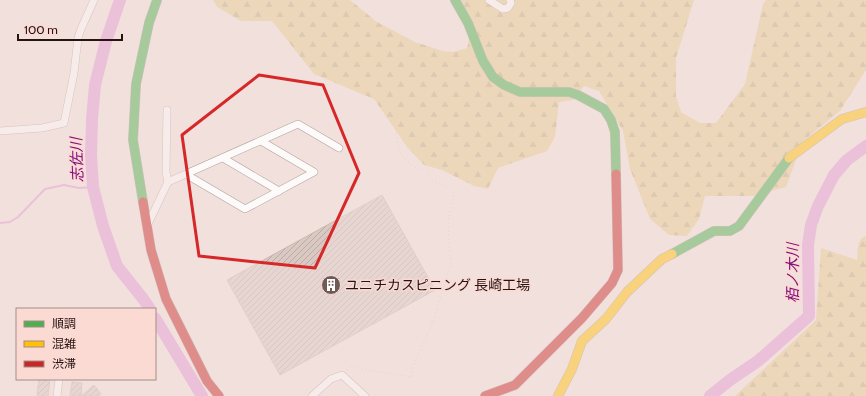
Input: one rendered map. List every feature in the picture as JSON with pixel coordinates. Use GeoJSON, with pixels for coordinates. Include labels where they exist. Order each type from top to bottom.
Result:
{"type":"FeatureCollection","features":[{"type":"Feature","properties":{"kind":"street"},"geometry":{"type":"LineString","coordinates":[[0,130],[42,128],[64,123],[74,73],[78,38],[94,0]]}},
{"type":"Feature","properties":{"kind":"street"},"geometry":{"type":"LineString","coordinates":[[157,0],[149,23],[136,84],[133,140],[146,227],[151,250],[166,299],[207,381],[219,396]]}},
{"type":"Feature","properties":{"kind":"street"},"geometry":{"type":"LineString","coordinates":[[455,0],[468,23],[483,61],[492,76],[504,85],[520,92],[569,92],[578,95],[604,109],[611,120],[615,132],[616,251],[618,270],[612,283],[582,318],[515,384],[485,396]]}},
{"type":"Feature","properties":{"kind":"street"},"geometry":{"type":"LineString","coordinates":[[489,0],[503,9],[508,8],[511,3],[510,0]]}},
{"type":"Feature","properties":{"kind":"street"},"geometry":{"type":"LineString","coordinates":[[146,227],[168,182],[166,172],[167,110]]}},
{"type":"Feature","properties":{"kind":"street"},"geometry":{"type":"LineString","coordinates":[[558,396],[572,369],[582,341],[606,319],[627,292],[654,266],[662,259],[714,231],[730,231],[739,226],[790,157],[842,119],[866,112]]}},
{"type":"Feature","properties":{"kind":"street"},"geometry":{"type":"LineString","coordinates":[[168,182],[187,175],[298,124],[339,148]]}},
{"type":"Feature","properties":{"kind":"street"},"geometry":{"type":"LineString","coordinates":[[187,175],[245,209],[314,172],[261,141]]}},
{"type":"Feature","properties":{"kind":"street"},"geometry":{"type":"LineString","coordinates":[[223,158],[279,191]]}},
{"type":"Feature","properties":{"kind":"street"},"geometry":{"type":"LineString","coordinates":[[312,396],[331,379],[342,374],[365,396]]}},
{"type":"Feature","properties":{"kind":"street"},"geometry":{"type":"LineString","coordinates":[[57,396],[59,380]]}},
{"type":"Feature","properties":{"kind":"path"},"geometry":{"type":"LineString","coordinates":[[342,374],[353,366],[360,369],[412,377],[413,365],[431,327],[451,265],[448,221],[454,193],[430,179],[428,172],[415,167],[404,158],[399,146],[396,132],[396,110],[405,94],[415,89],[430,84],[463,82],[468,80],[472,73],[467,67],[477,45]]}},
{"type":"Feature","properties":{"kind":"highlighted area"},"geometry":{"type":"Polygon","coordinates":[[[259,75],[323,85],[359,173],[315,268],[199,256],[182,135],[259,75]]]}},
{"type":"Feature","properties":{"kind":"green space"},"geometry":{"type":"Polygon","coordinates":[[[213,0],[350,0],[377,22],[415,42],[443,51],[454,52],[467,48],[469,40],[461,0],[694,0],[676,58],[676,96],[681,112],[700,123],[716,123],[745,84],[763,4],[766,0],[866,0],[866,70],[840,111],[803,141],[786,187],[753,196],[705,196],[699,219],[687,236],[669,235],[650,219],[630,169],[623,131],[599,91],[584,86],[573,100],[559,102],[555,137],[547,151],[498,168],[488,189],[474,186],[442,170],[424,165],[407,147],[374,99],[314,74],[272,21],[241,21],[217,7],[213,0]]]}},
{"type":"Feature","properties":{"kind":"green space"},"geometry":{"type":"Polygon","coordinates":[[[866,236],[866,396],[735,396],[816,320],[821,248],[857,260],[859,243],[866,236]]]}},
{"type":"Feature","properties":{"kind":"building","name":"ユニチカスピニング 長崎工場"},"geometry":{"type":"Polygon","coordinates":[[[382,195],[435,290],[280,375],[227,280],[382,195]]]}},
{"type":"Feature","properties":{"kind":"building"},"geometry":{"type":"Polygon","coordinates":[[[39,380],[50,380],[48,396],[38,396],[39,380]]]}},
{"type":"Feature","properties":{"kind":"building"},"geometry":{"type":"Polygon","coordinates":[[[72,382],[82,383],[81,396],[70,396],[72,382]]]}},
{"type":"Feature","properties":{"kind":"building"},"geometry":{"type":"Polygon","coordinates":[[[94,385],[101,394],[98,396],[81,396],[94,385]]]}},
{"type":"Feature","properties":{"kind":"waterway","name":"志佐川"},"geometry":{"type":"LineString","coordinates":[[120,0],[106,41],[95,85],[91,155],[93,187],[103,226],[117,266],[149,308]]}},
{"type":"Feature","properties":{"kind":"waterway","name":"栢ノ木川"},"geometry":{"type":"LineString","coordinates":[[710,396],[758,361],[809,316],[808,245],[811,225],[818,206],[834,175],[847,160],[866,146]]}},
{"type":"Feature","properties":{"kind":"waterway"},"geometry":{"type":"LineString","coordinates":[[0,223],[10,222],[18,217],[45,189],[64,185],[79,188],[93,187]]}},
{"type":"Feature","properties":{"kind":"waterway","name":"志佐川"},"geometry":{"type":"LineString","coordinates":[[156,320],[202,396]]}},
{"type":"Feature","properties":{"kind":"traffic: fast"},"geometry":{"type":"LineString","coordinates":[[143,202],[133,140],[136,84],[149,23],[157,0]]}},
{"type":"Feature","properties":{"kind":"traffic: fast"},"geometry":{"type":"LineString","coordinates":[[455,0],[468,23],[483,61],[493,77],[504,85],[520,92],[569,92],[578,95],[604,109],[611,120],[615,132],[616,174]]}},
{"type":"Feature","properties":{"kind":"traffic: fast"},"geometry":{"type":"LineString","coordinates":[[672,254],[714,231],[730,231],[739,226],[789,158]]}},
{"type":"Feature","properties":{"kind":"traffic: slow"},"geometry":{"type":"LineString","coordinates":[[789,158],[842,119],[866,112]]}},
{"type":"Feature","properties":{"kind":"traffic: slow"},"geometry":{"type":"LineString","coordinates":[[558,396],[572,369],[582,341],[606,319],[627,292],[662,259],[672,254]]}},
{"type":"Feature","properties":{"kind":"traffic: jam"},"geometry":{"type":"LineString","coordinates":[[485,396],[515,385],[582,318],[612,283],[618,270],[616,174]]}},
{"type":"Feature","properties":{"kind":"traffic: jam"},"geometry":{"type":"LineString","coordinates":[[143,202],[151,250],[166,299],[207,381],[219,396]]}},
{"type":"Feature","properties":{"kind":"place","name":"ユニチカスピニング 長崎工場"},"geometry":{"type":"Point","coordinates":[331,285]}}]}
